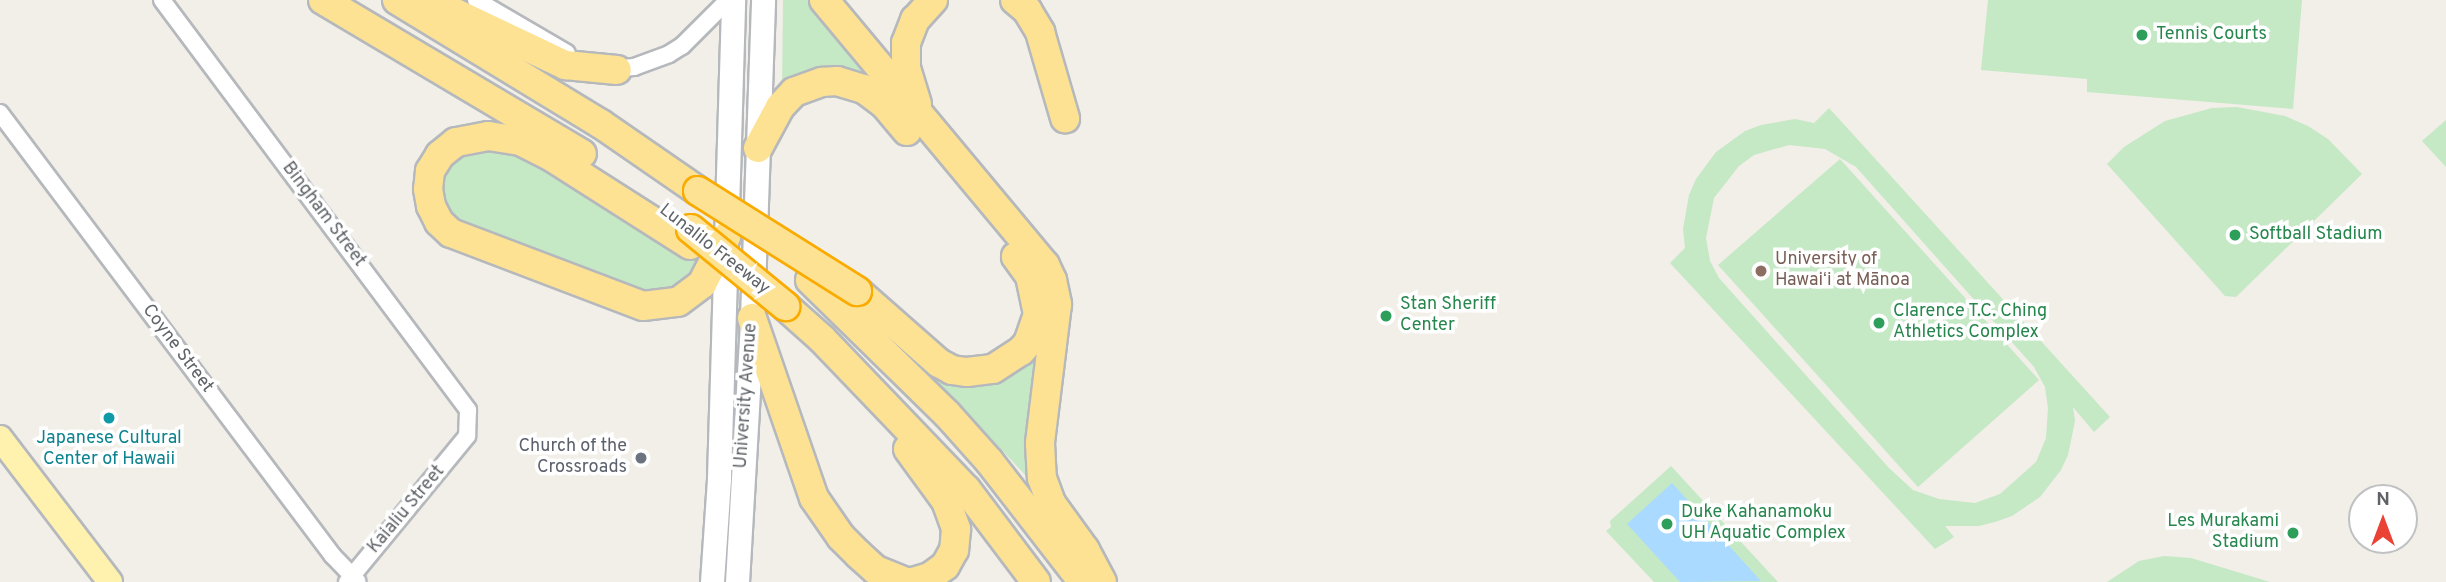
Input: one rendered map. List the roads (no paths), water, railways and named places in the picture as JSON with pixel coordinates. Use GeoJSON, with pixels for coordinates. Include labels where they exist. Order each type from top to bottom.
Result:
{"type":"FeatureCollection","features":[{"type":"Feature","properties":{"kind":"highway","name":"Lunalilo Freeway"},"geometry":{"type":"LineString","coordinates":[[323,0],[533,122],[691,237],[729,252],[822,339],[966,489],[1036,582]]}},
{"type":"Feature","properties":{"kind":"highway","name":"Lunalilo Freeway"},"geometry":{"type":"LineString","coordinates":[[397,0],[601,124],[698,191],[810,280],[947,414],[989,461],[1083,582]]}},
{"type":"Feature","properties":{"kind":"highway"},"geometry":{"type":"LineString","coordinates":[[428,0],[565,65],[617,70]]}},
{"type":"Feature","properties":{"kind":"highway"},"geometry":{"type":"LineString","coordinates":[[824,0],[1034,251],[1052,280],[1057,304],[1040,443],[1041,478],[1051,503],[1085,550],[1102,582]]}},
{"type":"Feature","properties":{"kind":"highway"},"geometry":{"type":"LineString","coordinates":[[922,120],[906,69],[906,43],[915,20],[933,0]]}},
{"type":"Feature","properties":{"kind":"highway"},"geometry":{"type":"LineString","coordinates":[[1015,0],[1027,10],[1040,32],[1065,118]]}},
{"type":"Feature","properties":{"kind":"highway"},"geometry":{"type":"LineString","coordinates":[[698,191],[857,291],[939,363],[951,370],[967,372],[993,369],[1013,359],[1028,343],[1038,314],[1034,286],[1023,266],[885,105],[864,89],[837,81],[822,82],[794,92],[776,114],[758,148]]}},
{"type":"Feature","properties":{"kind":"highway"},"geometry":{"type":"LineString","coordinates":[[691,237],[520,141],[488,136],[456,142],[440,155],[430,171],[430,206],[439,222],[451,233],[643,306],[678,302],[702,284],[729,252]]}},
{"type":"Feature","properties":{"kind":"highway"},"geometry":{"type":"LineString","coordinates":[[752,318],[814,498],[841,537],[858,554],[876,570],[906,582]]}},
{"type":"Feature","properties":{"kind":"highway"},"geometry":{"type":"LineString","coordinates":[[822,339],[897,434],[951,511],[956,530],[950,558],[937,573],[913,582]]}},
{"type":"Feature","properties":{"kind":"main road","name":"University Avenue"},"geometry":{"type":"LineString","coordinates":[[712,582],[729,252],[733,0]]}},
{"type":"Feature","properties":{"kind":"main road","name":"University Avenue"},"geometry":{"type":"LineString","coordinates":[[737,582],[752,318],[763,0]]}},
{"type":"Feature","properties":{"kind":"main road"},"geometry":{"type":"LineString","coordinates":[[0,438],[110,582]]}},
{"type":"Feature","properties":{"kind":"street","name":"Bingham Street"},"geometry":{"type":"LineString","coordinates":[[162,0],[468,410],[467,436]]}},
{"type":"Feature","properties":{"kind":"street"},"geometry":{"type":"LineString","coordinates":[[476,0],[572,56],[617,70],[652,62],[682,46],[728,0]]}},
{"type":"Feature","properties":{"kind":"street","name":"Coyne Street"},"geometry":{"type":"LineString","coordinates":[[0,113],[352,580]]}},
{"type":"Feature","properties":{"kind":"street","name":"Kaialiu Street"},"geometry":{"type":"LineString","coordinates":[[352,580],[467,436]]}},
{"type":"Feature","properties":{"kind":"water","name":"Duke Kahanamoku UH Aquatic Complex"},"geometry":{"type":"Polygon","coordinates":[[[1672,483],[1761,581],[1680,582],[1627,524],[1672,483]]]}},
{"type":"Feature","properties":{"kind":"place","name":"Tennis Courts"},"geometry":{"type":"Point","coordinates":[2142,35]}},
{"type":"Feature","properties":{"kind":"place","name":"Softball Stadium"},"geometry":{"type":"Point","coordinates":[2235,235]}},
{"type":"Feature","properties":{"kind":"place","name":"University of Hawaiʻi at Mānoa"},"geometry":{"type":"Point","coordinates":[1761,271]}},
{"type":"Feature","properties":{"kind":"place","name":"Stan Sheriff Center"},"geometry":{"type":"Point","coordinates":[1386,316]}},
{"type":"Feature","properties":{"kind":"place","name":"Clarence T.C. Ching Athletics Complex"},"geometry":{"type":"Point","coordinates":[1879,323]}},
{"type":"Feature","properties":{"kind":"place","name":"Japanese Cultural Center of Hawaii"},"geometry":{"type":"Point","coordinates":[109,418]}},
{"type":"Feature","properties":{"kind":"place","name":"Church of the Crossroads"},"geometry":{"type":"Point","coordinates":[641,458]}},
{"type":"Feature","properties":{"kind":"place","name":"Duke Kahanamoku UH Aquatic Complex"},"geometry":{"type":"Point","coordinates":[1667,524]}},
{"type":"Feature","properties":{"kind":"place","name":"Les Murakami Stadium"},"geometry":{"type":"Point","coordinates":[2293,533]}}]}
